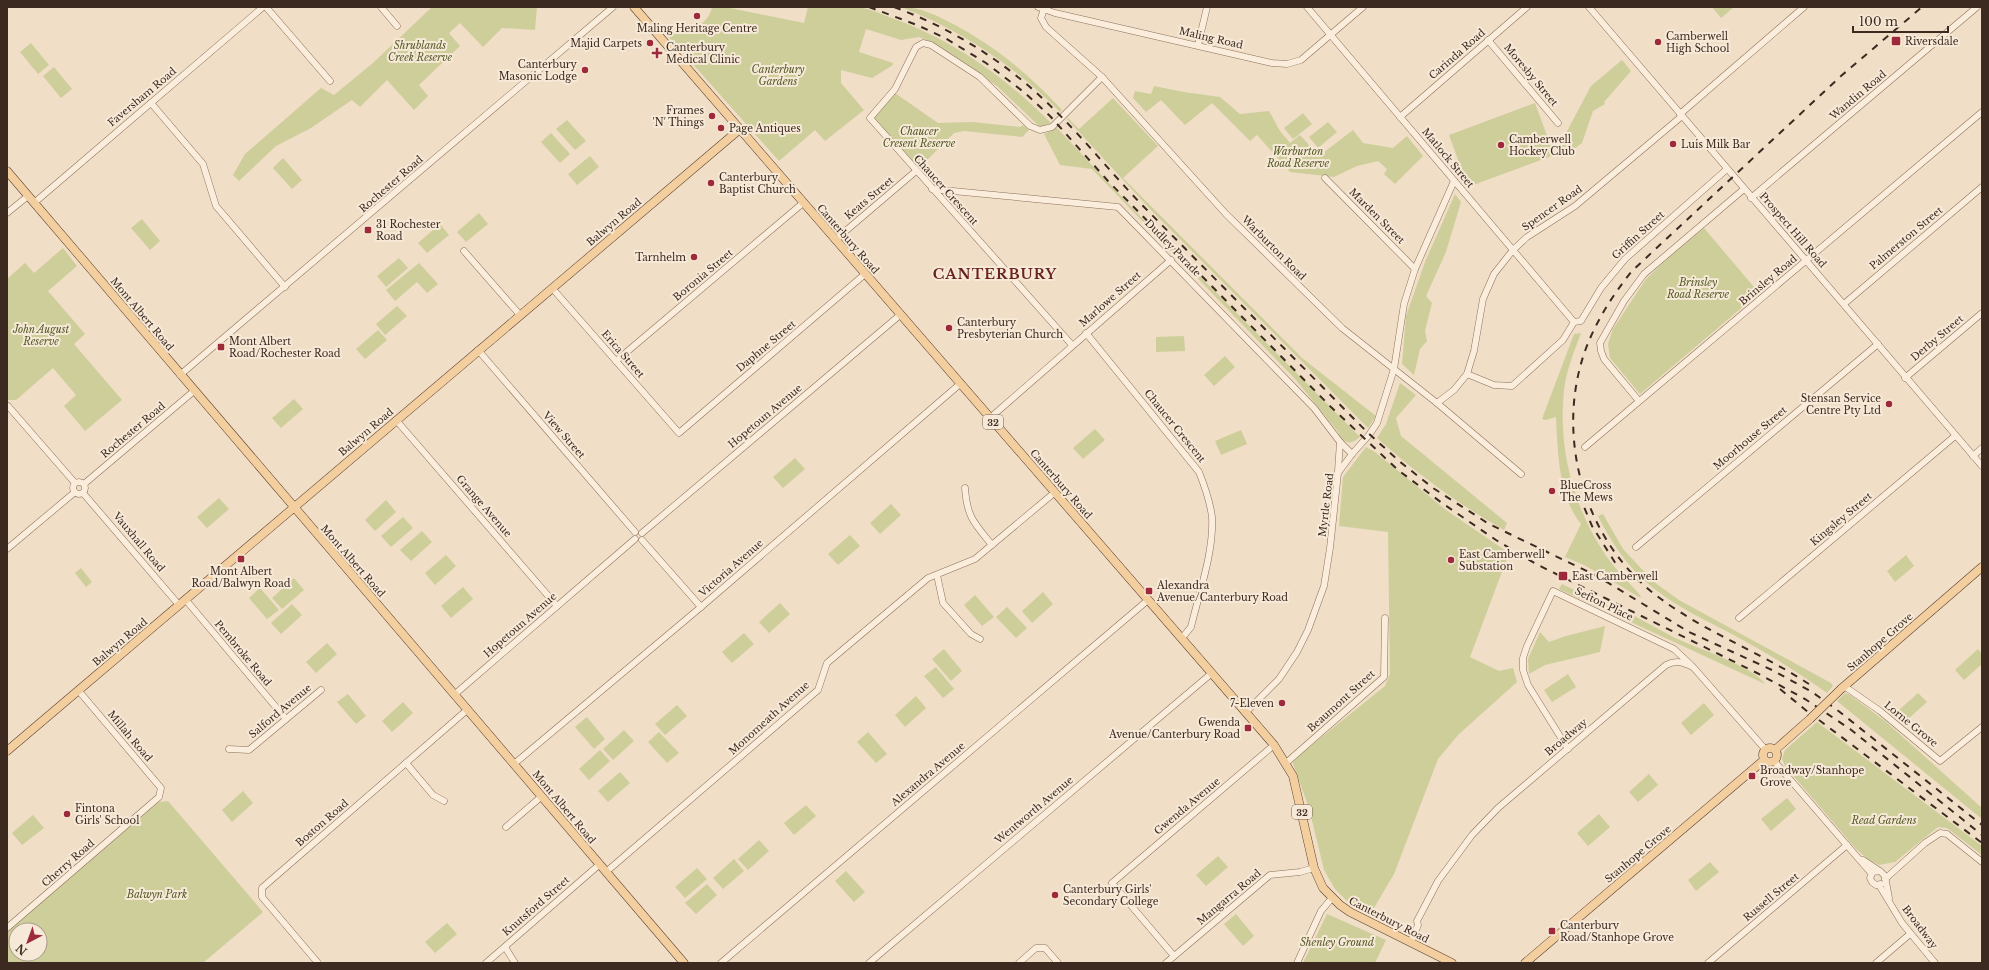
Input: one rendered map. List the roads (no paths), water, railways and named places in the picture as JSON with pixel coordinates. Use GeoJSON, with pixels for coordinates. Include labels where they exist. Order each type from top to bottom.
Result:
{"type":"FeatureCollection","features":[{"type":"Feature","properties":{"kind":"main road","name":"Canterbury Road"},"geometry":{"type":"LineString","coordinates":[[634,7],[1274,746],[1286,763],[1296,788],[1314,868],[1323,888],[1332,898],[1350,912],[1452,963]]}},
{"type":"Feature","properties":{"kind":"main road","name":"Balwyn Road"},"geometry":{"type":"LineString","coordinates":[[7,751],[740,129]]}},
{"type":"Feature","properties":{"kind":"main road","name":"Mont Albert Road"},"geometry":{"type":"LineString","coordinates":[[7,171],[684,963]]}},
{"type":"Feature","properties":{"kind":"main road","name":"Stanhope Grove"},"geometry":{"type":"LineString","coordinates":[[1775,750],[1842,688],[1982,567]]}},
{"type":"Feature","properties":{"kind":"main road"},"geometry":{"type":"LineString","coordinates":[[1770,748],[1775,750],[1777,756],[1774,761],[1770,762],[1764,760],[1762,754],[1765,749],[1770,748]]}},
{"type":"Feature","properties":{"kind":"main road","name":"Stanhope Grove"},"geometry":{"type":"LineString","coordinates":[[1525,963],[1764,760]]}},
{"type":"Feature","properties":{"kind":"street"},"geometry":{"type":"LineString","coordinates":[[265,7],[330,81]]}},
{"type":"Feature","properties":{"kind":"street","name":"Faversham Road"},"geometry":{"type":"LineString","coordinates":[[34,203],[265,7]]}},
{"type":"Feature","properties":{"kind":"street"},"geometry":{"type":"LineString","coordinates":[[381,7],[397,26]]}},
{"type":"Feature","properties":{"kind":"street","name":"Rochester Road"},"geometry":{"type":"LineString","coordinates":[[180,375],[613,7]]}},
{"type":"Feature","properties":{"kind":"street"},"geometry":{"type":"LineString","coordinates":[[1198,45],[1207,7]]}},
{"type":"Feature","properties":{"kind":"street","name":"Matlock Street"},"geometry":{"type":"LineString","coordinates":[[1307,7],[1574,322]]}},
{"type":"Feature","properties":{"kind":"street","name":"Maling Road"},"geometry":{"type":"LineString","coordinates":[[1041,8],[1057,10],[1272,63],[1287,64],[1301,60],[1363,7]]}},
{"type":"Feature","properties":{"kind":"street","name":"Carinda Road"},"geometry":{"type":"LineString","coordinates":[[1400,117],[1527,7]]}},
{"type":"Feature","properties":{"kind":"street","name":"Prospect Hill Road"},"geometry":{"type":"LineString","coordinates":[[1588,7],[1982,466]]}},
{"type":"Feature","properties":{"kind":"street","name":"Spencer Road"},"geometry":{"type":"LineString","coordinates":[[1437,403],[1454,390],[1467,374],[1474,351],[1483,299],[1494,274],[1513,250],[1527,237],[1575,206],[1804,7]]}},
{"type":"Feature","properties":{"kind":"street","name":"Wandin Road"},"geometry":{"type":"LineString","coordinates":[[1751,198],[1977,7]]}},
{"type":"Feature","properties":{"kind":"street","name":"Warburton Road"},"geometry":{"type":"LineString","coordinates":[[1041,8],[1041,18],[1046,27],[1102,77],[1226,214],[1342,328],[1437,403],[1521,474]]}},
{"type":"Feature","properties":{"kind":"street","name":"Moresby Street"},"geometry":{"type":"LineString","coordinates":[[1488,40],[1558,123]]}},
{"type":"Feature","properties":{"kind":"street","name":"Chaucer Crescent"},"geometry":{"type":"LineString","coordinates":[[1072,345],[916,172],[870,118],[895,89],[916,47],[923,43],[931,45],[980,77],[1030,126],[1040,130],[1052,127],[1102,77]]}},
{"type":"Feature","properties":{"kind":"street"},"geometry":{"type":"LineString","coordinates":[[151,103],[203,164],[216,206],[285,287]]}},
{"type":"Feature","properties":{"kind":"street","name":"Brinsley Road"},"geometry":{"type":"LineString","coordinates":[[1585,446],[1807,261],[1982,112]]}},
{"type":"Feature","properties":{"kind":"street","name":"Griffin Street"},"geometry":{"type":"LineString","coordinates":[[1467,374],[1494,385],[1512,386],[1563,340],[1574,322],[1581,321],[1601,288],[1625,259],[1727,169]]}},
{"type":"Feature","properties":{"kind":"street","name":"Keats Street"},"geometry":{"type":"LineString","coordinates":[[835,240],[916,172]]}},
{"type":"Feature","properties":{"kind":"street","name":"Marden Street"},"geometry":{"type":"LineString","coordinates":[[1325,178],[1415,269]]}},
{"type":"Feature","properties":{"kind":"street","name":"Myrtle Road"},"geometry":{"type":"LineString","coordinates":[[1246,712],[1279,679],[1297,652],[1308,630],[1324,586],[1330,548],[1338,473],[1352,454],[1370,435],[1377,423],[1394,368],[1404,304],[1415,269],[1454,181]]}},
{"type":"Feature","properties":{"kind":"street","name":"Palmerston Street"},"geometry":{"type":"LineString","coordinates":[[1844,304],[1982,186]]}},
{"type":"Feature","properties":{"kind":"street","name":"Dudley Parade"},"geometry":{"type":"LineString","coordinates":[[932,189],[1118,207],[1314,408],[1340,442],[1352,454]]}},
{"type":"Feature","properties":{"kind":"street"},"geometry":{"type":"LineString","coordinates":[[1639,401],[1604,359],[1600,342],[1624,301],[1644,274],[1744,189]]}},
{"type":"Feature","properties":{"kind":"street"},"geometry":{"type":"LineString","coordinates":[[7,214],[28,196]]}},
{"type":"Feature","properties":{"kind":"street","name":"Boronia Street"},"geometry":{"type":"LineString","coordinates":[[616,361],[803,203]]}},
{"type":"Feature","properties":{"kind":"street"},"geometry":{"type":"LineString","coordinates":[[464,251],[520,315]]}},
{"type":"Feature","properties":{"kind":"street","name":"Marlowe Street"},"geometry":{"type":"LineString","coordinates":[[990,418],[1171,260]]}},
{"type":"Feature","properties":{"kind":"street","name":"Daphne Street"},"geometry":{"type":"LineString","coordinates":[[679,433],[865,274]]}},
{"type":"Feature","properties":{"kind":"street","name":"Erica Street"},"geometry":{"type":"LineString","coordinates":[[552,288],[679,433]]}},
{"type":"Feature","properties":{"kind":"street","name":"Derby Street"},"geometry":{"type":"LineString","coordinates":[[1905,378],[1982,313]]}},
{"type":"Feature","properties":{"kind":"street","name":"Hopetoun Avenue"},"geometry":{"type":"LineString","coordinates":[[642,533],[900,315]]}},
{"type":"Feature","properties":{"kind":"street","name":"Chaucer Crescent"},"geometry":{"type":"LineString","coordinates":[[1086,333],[1199,472],[1208,496],[1212,517],[1212,540],[1190,627],[1182,638]]}},
{"type":"Feature","properties":{"kind":"street","name":"Moorhouse Street"},"geometry":{"type":"LineString","coordinates":[[1636,548],[1878,344]]}},
{"type":"Feature","properties":{"kind":"street","name":"View Street"},"geometry":{"type":"LineString","coordinates":[[478,350],[635,532]]}},
{"type":"Feature","properties":{"kind":"street","name":"Victoria Avenue"},"geometry":{"type":"LineString","coordinates":[[514,764],[701,607],[960,384]]}},
{"type":"Feature","properties":{"kind":"street","name":"Rochester Road"},"geometry":{"type":"LineString","coordinates":[[84,484],[194,391]]}},
{"type":"Feature","properties":{"kind":"street"},"geometry":{"type":"LineString","coordinates":[[8,406],[75,483]]}},
{"type":"Feature","properties":{"kind":"street","name":"Grange Avenue"},"geometry":{"type":"LineString","coordinates":[[396,420],[557,606]]}},
{"type":"Feature","properties":{"kind":"street","name":"Kingsley Street"},"geometry":{"type":"LineString","coordinates":[[1739,618],[1955,436]]}},
{"type":"Feature","properties":{"kind":"street"},"geometry":{"type":"LineString","coordinates":[[1338,473],[1340,442]]}},
{"type":"Feature","properties":{"kind":"street"},"geometry":{"type":"LineString","coordinates":[[1973,456],[1982,448]]}},
{"type":"Feature","properties":{"kind":"street"},"geometry":{"type":"LineString","coordinates":[[75,483],[80,482],[86,487],[83,492],[79,494],[75,492]]}},
{"type":"Feature","properties":{"kind":"street"},"geometry":{"type":"LineString","coordinates":[[75,483],[73,486],[75,492]]}},
{"type":"Feature","properties":{"kind":"street"},"geometry":{"type":"LineString","coordinates":[[965,488],[967,505],[972,522],[992,545]]}},
{"type":"Feature","properties":{"kind":"street"},"geometry":{"type":"LineString","coordinates":[[7,549],[75,492]]}},
{"type":"Feature","properties":{"kind":"street","name":"Vauxhall Road"},"geometry":{"type":"LineString","coordinates":[[83,492],[182,602]]}},
{"type":"Feature","properties":{"kind":"street","name":"Monomeath Avenue"},"geometry":{"type":"LineString","coordinates":[[606,872],[818,690],[827,663],[928,578],[975,559],[1054,492]]}},
{"type":"Feature","properties":{"kind":"street"},"geometry":{"type":"LineString","coordinates":[[639,531],[642,533],[644,536],[642,540],[635,540],[635,532],[639,531]]}},
{"type":"Feature","properties":{"kind":"street","name":"Hopetoun Avenue"},"geometry":{"type":"LineString","coordinates":[[454,695],[635,540]]}},
{"type":"Feature","properties":{"kind":"street"},"geometry":{"type":"LineString","coordinates":[[642,540],[701,607]]}},
{"type":"Feature","properties":{"kind":"street"},"geometry":{"type":"LineString","coordinates":[[937,575],[943,603],[972,634],[980,639]]}},
{"type":"Feature","properties":{"kind":"street","name":"Sefton Place"},"geometry":{"type":"LineString","coordinates":[[1568,749],[1528,685],[1523,670],[1523,658],[1527,646],[1553,592],[1674,649],[1693,667]]}},
{"type":"Feature","properties":{"kind":"street","name":"Alexandra Avenue"},"geometry":{"type":"LineString","coordinates":[[721,963],[1148,600]]}},
{"type":"Feature","properties":{"kind":"street","name":"Pembroke Road"},"geometry":{"type":"LineString","coordinates":[[182,602],[286,719]]}},
{"type":"Feature","properties":{"kind":"street","name":"Beaumont Street"},"geometry":{"type":"LineString","coordinates":[[1286,763],[1384,677],[1385,618]]}},
{"type":"Feature","properties":{"kind":"street","name":"Broadway"},"geometry":{"type":"LineString","coordinates":[[1411,942],[1418,924],[1417,921],[1438,881],[1472,835],[1498,808],[1666,665],[1673,661],[1681,662],[1693,667]]}},
{"type":"Feature","properties":{"kind":"street"},"geometry":{"type":"LineString","coordinates":[[1693,667],[1765,749]]}},
{"type":"Feature","properties":{"kind":"street","name":"Wentworth Avenue"},"geometry":{"type":"LineString","coordinates":[[869,963],[1212,673]]}},
{"type":"Feature","properties":{"kind":"street","name":"Lorne Grove"},"geometry":{"type":"LineString","coordinates":[[1842,688],[1880,711],[1940,761],[1982,727]]}},
{"type":"Feature","properties":{"kind":"street","name":"Millah Road"},"geometry":{"type":"LineString","coordinates":[[78,690],[161,788],[159,796]]}},
{"type":"Feature","properties":{"kind":"street","name":"Salford Avenue"},"geometry":{"type":"LineString","coordinates":[[229,749],[249,750],[321,690]]}},
{"type":"Feature","properties":{"kind":"street","name":"Boston Road"},"geometry":{"type":"LineString","coordinates":[[318,963],[262,897],[262,888],[467,710]]}},
{"type":"Feature","properties":{"kind":"street","name":"Gwenda Avenue"},"geometry":{"type":"LineString","coordinates":[[1174,956],[1112,882],[1274,746]]}},
{"type":"Feature","properties":{"kind":"street","name":"Broadway"},"geometry":{"type":"LineString","coordinates":[[1774,761],[1871,873],[1870,878],[1872,882],[1879,885],[1910,934],[1935,963]]}},
{"type":"Feature","properties":{"kind":"street"},"geometry":{"type":"LineString","coordinates":[[406,763],[433,795],[444,801]]}},
{"type":"Feature","properties":{"kind":"street","name":"Cherry Road"},"geometry":{"type":"LineString","coordinates":[[7,928],[159,796]]}},
{"type":"Feature","properties":{"kind":"street"},"geometry":{"type":"LineString","coordinates":[[506,827],[542,796]]}},
{"type":"Feature","properties":{"kind":"street"},"geometry":{"type":"LineString","coordinates":[[1879,885],[1896,868],[1940,833],[1946,834],[1982,862]]}},
{"type":"Feature","properties":{"kind":"street","name":"Russell Street"},"geometry":{"type":"LineString","coordinates":[[1708,963],[1847,846]]}},
{"type":"Feature","properties":{"kind":"street","name":"Broadway"},"geometry":{"type":"LineString","coordinates":[[1853,853],[1884,874],[1890,903]]}},
{"type":"Feature","properties":{"kind":"street","name":"Knutsford Street"},"geometry":{"type":"LineString","coordinates":[[486,963],[600,864]]}},
{"type":"Feature","properties":{"kind":"street","name":"Mangarra Road"},"geometry":{"type":"LineString","coordinates":[[1166,963],[1270,875],[1300,872],[1314,868]]}},
{"type":"Feature","properties":{"kind":"street"},"geometry":{"type":"LineString","coordinates":[[1871,873],[1896,868]]}},
{"type":"Feature","properties":{"kind":"street"},"geometry":{"type":"LineString","coordinates":[[1297,963],[1322,911],[1332,898]]}},
{"type":"Feature","properties":{"kind":"street"},"geometry":{"type":"LineString","coordinates":[[1876,963],[1910,934]]}},
{"type":"Feature","properties":{"kind":"street"},"geometry":{"type":"LineString","coordinates":[[505,947],[515,963]]}},
{"type":"Feature","properties":{"kind":"street"},"geometry":{"type":"LineString","coordinates":[[1018,963],[1036,948],[1045,948],[1058,963]]}},
{"type":"Feature","properties":{"kind":"railway"},"geometry":{"type":"LineString","coordinates":[[869,7],[917,25],[945,38],[986,63],[1025,93],[1050,116],[1108,181],[1331,407],[1398,470],[1442,503],[1496,540],[1536,564],[1757,673],[1805,699],[1850,729],[1982,835]]}},
{"type":"Feature","properties":{"kind":"railway"},"geometry":{"type":"LineString","coordinates":[[894,7],[934,24],[972,44],[1025,82],[1068,123],[1144,207],[1366,431],[1399,461],[1433,488],[1489,524],[1597,576],[1689,632],[1772,670],[1812,692],[1836,709],[1982,825]]}},
{"type":"Feature","properties":{"kind":"railway"},"geometry":{"type":"LineString","coordinates":[[1809,684],[1675,609],[1657,596],[1632,574],[1612,548],[1595,519],[1583,488],[1576,456],[1573,423],[1576,389],[1583,357],[1597,323],[1610,301],[1632,271],[1841,76],[1922,7]]}},
{"type":"Feature","properties":{"kind":"railway"},"geometry":{"type":"LineString","coordinates":[[1579,495],[1592,526],[1616,564]]}},
{"type":"Feature","properties":{"kind":"railway"},"geometry":{"type":"LineString","coordinates":[[1780,689],[1808,712]]}},
{"type":"Feature","properties":{"kind":"railway"},"geometry":{"type":"LineString","coordinates":[[1819,720],[1982,843]]}},
{"type":"Feature","properties":{"kind":"place","name":"Maling Heritage Centre"},"geometry":{"type":"Point","coordinates":[697,16]}},
{"type":"Feature","properties":{"kind":"place","name":"Riversdale"},"geometry":{"type":"Point","coordinates":[1896,41]}},
{"type":"Feature","properties":{"kind":"place","name":"Camberwell High School"},"geometry":{"type":"Point","coordinates":[1658,42]}},
{"type":"Feature","properties":{"kind":"place","name":"Majid Carpets"},"geometry":{"type":"Point","coordinates":[650,43]}},
{"type":"Feature","properties":{"kind":"place","name":"Canterbury Medical Clinic"},"geometry":{"type":"Point","coordinates":[657,53]}},
{"type":"Feature","properties":{"kind":"place","name":"Canterbury Masonic Lodge"},"geometry":{"type":"Point","coordinates":[585,70]}},
{"type":"Feature","properties":{"kind":"place","name":"Frames 'N' Things"},"geometry":{"type":"Point","coordinates":[712,116]}},
{"type":"Feature","properties":{"kind":"place","name":"Page Antiques"},"geometry":{"type":"Point","coordinates":[721,128]}},
{"type":"Feature","properties":{"kind":"place","name":"Luis Milk Bar"},"geometry":{"type":"Point","coordinates":[1673,144]}},
{"type":"Feature","properties":{"kind":"place","name":"Camberwell Hockey Club"},"geometry":{"type":"Point","coordinates":[1501,145]}},
{"type":"Feature","properties":{"kind":"place","name":"Canterbury Baptist Church"},"geometry":{"type":"Point","coordinates":[711,183]}},
{"type":"Feature","properties":{"kind":"place","name":"31 Rochester Road"},"geometry":{"type":"Point","coordinates":[368,230]}},
{"type":"Feature","properties":{"kind":"place","name":"Tarnhelm"},"geometry":{"type":"Point","coordinates":[694,257]}},
{"type":"Feature","properties":{"kind":"place","name":"Canterbury Presbyterian Church"},"geometry":{"type":"Point","coordinates":[949,328]}},
{"type":"Feature","properties":{"kind":"place","name":"Mont Albert Road/Rochester Road"},"geometry":{"type":"Point","coordinates":[221,347]}},
{"type":"Feature","properties":{"kind":"place","name":"Stensan Service Centre Pty Ltd"},"geometry":{"type":"Point","coordinates":[1889,404]}},
{"type":"Feature","properties":{"kind":"place","name":"BlueCross The Mews"},"geometry":{"type":"Point","coordinates":[1552,491]}},
{"type":"Feature","properties":{"kind":"place","name":"Mont Albert Road/Balwyn Road"},"geometry":{"type":"Point","coordinates":[241,559]}},
{"type":"Feature","properties":{"kind":"place","name":"East Camberwell Substation"},"geometry":{"type":"Point","coordinates":[1451,560]}},
{"type":"Feature","properties":{"kind":"place","name":"East Camberwell"},"geometry":{"type":"Point","coordinates":[1563,576]}},
{"type":"Feature","properties":{"kind":"place","name":"Alexandra Avenue/Canterbury Road"},"geometry":{"type":"Point","coordinates":[1149,591]}},
{"type":"Feature","properties":{"kind":"place","name":"7-Eleven"},"geometry":{"type":"Point","coordinates":[1282,703]}},
{"type":"Feature","properties":{"kind":"place","name":"Gwenda Avenue/Canterbury Road"},"geometry":{"type":"Point","coordinates":[1248,728]}},
{"type":"Feature","properties":{"kind":"place","name":"Broadway/Stanhope Grove"},"geometry":{"type":"Point","coordinates":[1752,776]}},
{"type":"Feature","properties":{"kind":"place","name":"Fintona Girls' School"},"geometry":{"type":"Point","coordinates":[67,814]}},
{"type":"Feature","properties":{"kind":"place","name":"Canterbury Girls' Secondary College"},"geometry":{"type":"Point","coordinates":[1055,895]}},
{"type":"Feature","properties":{"kind":"place","name":"Canterbury Road/Stanhope Grove"},"geometry":{"type":"Point","coordinates":[1552,931]}},
{"type":"Feature","properties":{"kind":"district","name":"CANTERBURY"},"geometry":{"type":"Point","coordinates":[995,274]}},
{"type":"Feature","properties":{"kind":"park label","name":"Shrublands Creek Reserve"},"geometry":{"type":"Point","coordinates":[420,50]}},
{"type":"Feature","properties":{"kind":"park label","name":"Canterbury Gardens"},"geometry":{"type":"Point","coordinates":[778,74]}},
{"type":"Feature","properties":{"kind":"park label","name":"Chaucer Cresent Reserve"},"geometry":{"type":"Point","coordinates":[919,136]}},
{"type":"Feature","properties":{"kind":"park label","name":"Warburton Road Reserve"},"geometry":{"type":"Point","coordinates":[1298,156]}},
{"type":"Feature","properties":{"kind":"park label","name":"Brinsley Road Reserve"},"geometry":{"type":"Point","coordinates":[1698,288]}},
{"type":"Feature","properties":{"kind":"park label","name":"John August Reserve"},"geometry":{"type":"Point","coordinates":[41,334]}},
{"type":"Feature","properties":{"kind":"park label","name":"Read Gardens"},"geometry":{"type":"Point","coordinates":[1884,820]}},
{"type":"Feature","properties":{"kind":"park label","name":"Balwyn Park"},"geometry":{"type":"Point","coordinates":[157,894]}},
{"type":"Feature","properties":{"kind":"park label","name":"Shenley Ground"},"geometry":{"type":"Point","coordinates":[1337,942]}}]}
